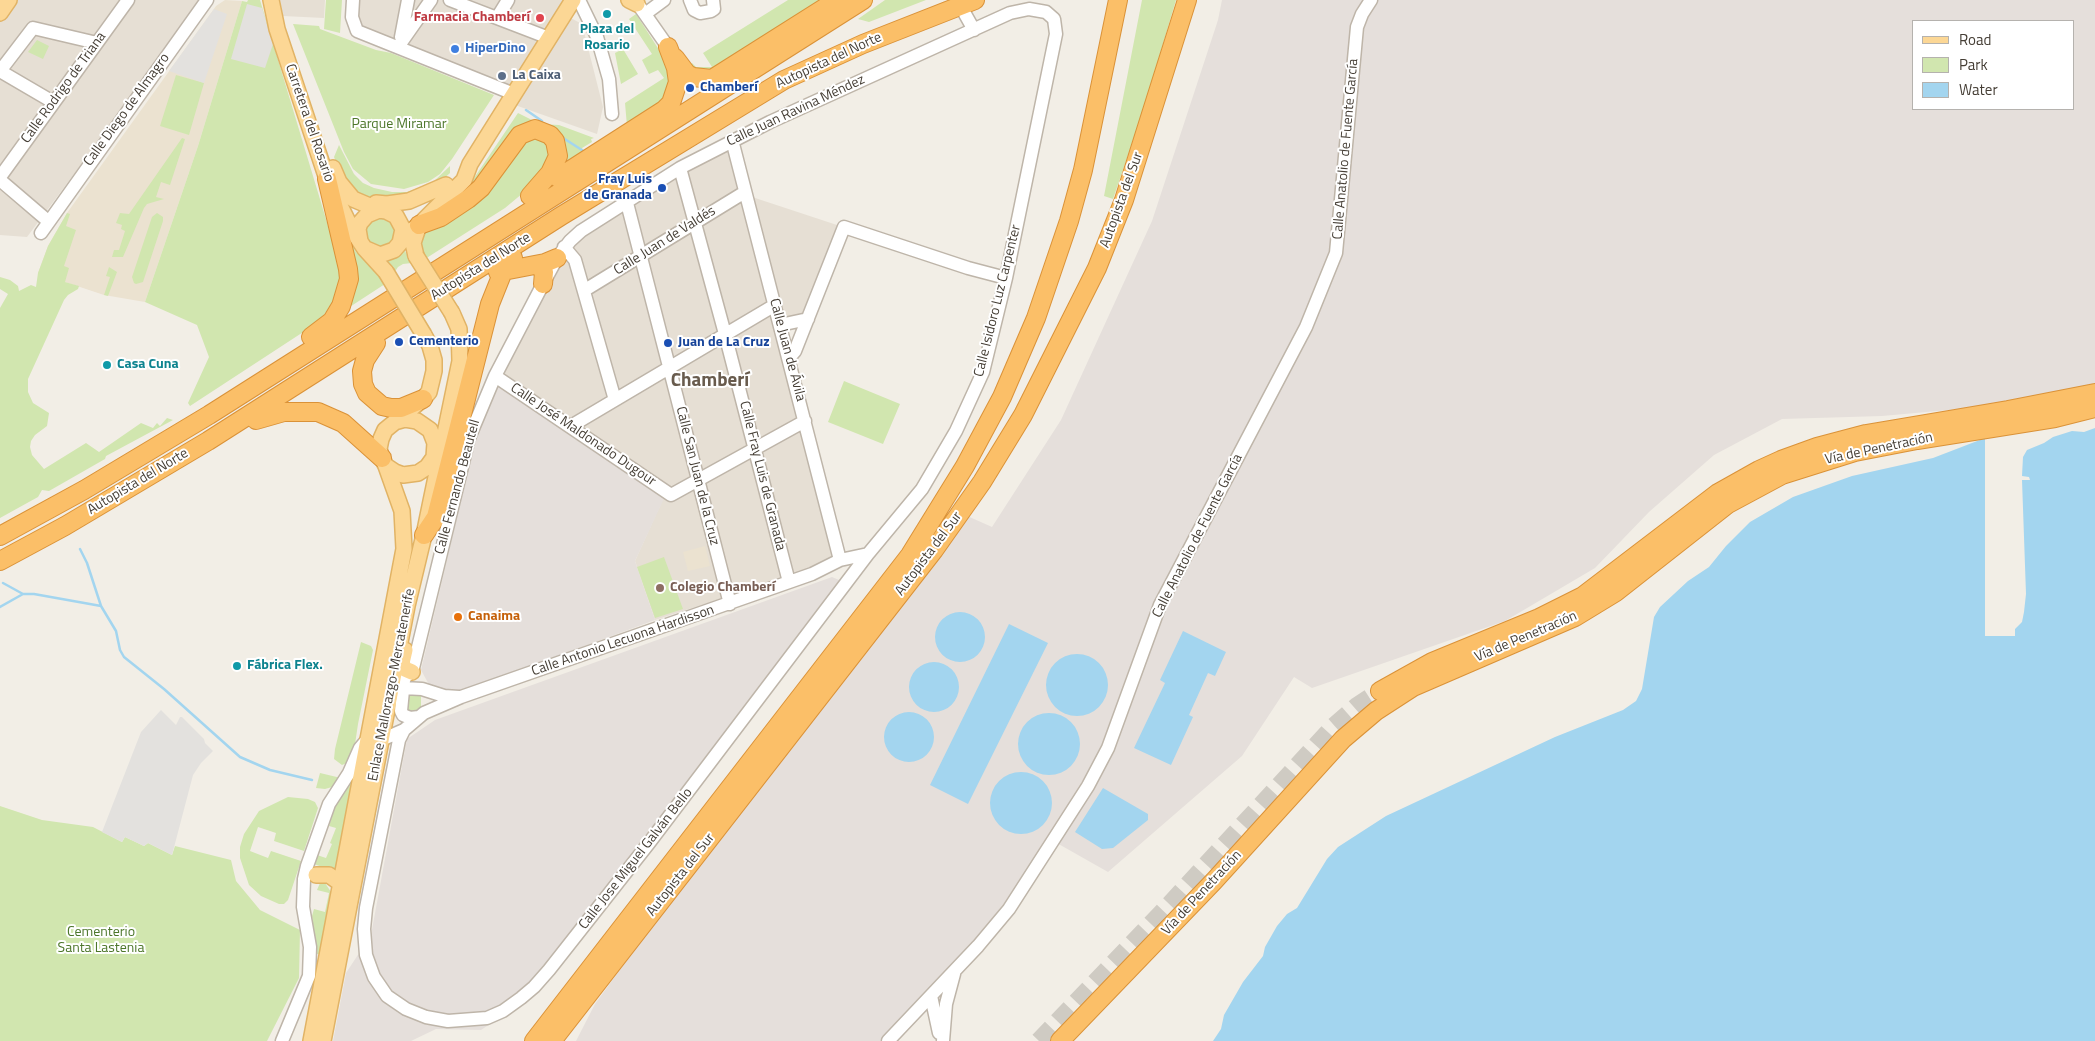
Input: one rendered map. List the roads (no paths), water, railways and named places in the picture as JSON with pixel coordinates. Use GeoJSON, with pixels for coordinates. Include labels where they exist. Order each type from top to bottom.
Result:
{"type":"FeatureCollection","features":[{"type":"Feature","properties":{"kind":"highway"},"geometry":{"type":"LineString","coordinates":[[668,47],[687,74],[699,79],[712,79],[837,0]]}},
{"type":"Feature","properties":{"kind":"highway","name":"Autopista del Norte"},"geometry":{"type":"LineString","coordinates":[[0,536],[84,490],[210,415],[863,0]]}},
{"type":"Feature","properties":{"kind":"highway","name":"Autopista del Sur"},"geometry":{"type":"LineString","coordinates":[[537,1040],[910,555],[965,466],[1002,397],[1036,318],[1069,221],[1083,170],[1118,0]]}},
{"type":"Feature","properties":{"kind":"highway","name":"Autopista del Sur"},"geometry":{"type":"LineString","coordinates":[[537,1040],[934,550],[987,474],[1027,406],[1097,268],[1127,191],[1187,0]]}},
{"type":"Feature","properties":{"kind":"highway","name":"Autopista del Norte"},"geometry":{"type":"LineString","coordinates":[[0,561],[65,526],[208,440],[561,216],[784,80],[872,41],[970,7]]}},
{"type":"Feature","properties":{"kind":"highway"},"geometry":{"type":"LineString","coordinates":[[415,283],[473,233],[664,110],[678,88],[678,76],[668,47]]}},
{"type":"Feature","properties":{"kind":"highway"},"geometry":{"type":"LineString","coordinates":[[419,225],[441,217],[468,199],[481,188],[520,135],[535,129],[550,135],[555,141],[558,156],[550,173],[530,196]]}},
{"type":"Feature","properties":{"kind":"highway"},"geometry":{"type":"LineString","coordinates":[[588,174],[626,135]]}},
{"type":"Feature","properties":{"kind":"highway"},"geometry":{"type":"LineString","coordinates":[[210,415],[226,391],[324,329],[342,306],[348,279],[348,269],[327,180]]}},
{"type":"Feature","properties":{"kind":"highway"},"geometry":{"type":"LineString","coordinates":[[208,440],[226,438],[376,343],[501,268],[554,232],[561,216]]}},
{"type":"Feature","properties":{"kind":"highway"},"geometry":{"type":"LineString","coordinates":[[501,268],[538,264],[561,253]]}},
{"type":"Feature","properties":{"kind":"highway"},"geometry":{"type":"LineString","coordinates":[[538,264],[544,272],[543,284]]}},
{"type":"Feature","properties":{"kind":"highway"},"geometry":{"type":"LineString","coordinates":[[424,535],[436,517],[490,304],[501,268]]}},
{"type":"Feature","properties":{"kind":"highway"},"geometry":{"type":"LineString","coordinates":[[376,343],[365,360],[362,371],[363,384],[367,393],[378,403],[391,408],[401,408],[423,400]]}},
{"type":"Feature","properties":{"kind":"highway","name":"Vía de Penetración"},"geometry":{"type":"LineString","coordinates":[[2073,406],[2095,393]]}},
{"type":"Feature","properties":{"kind":"highway","name":"Vía de Penetración"},"geometry":{"type":"LineString","coordinates":[[1060,1041],[1214,881],[1317,766],[1359,724],[1413,687],[1472,660],[1583,596],[1718,493],[1781,460],[1817,447],[1866,434],[2073,406],[2095,408]]}},
{"type":"Feature","properties":{"kind":"highway"},"geometry":{"type":"LineString","coordinates":[[256,420],[284,412],[318,412],[343,423],[384,462]]}},
{"type":"Feature","properties":{"kind":"highway","name":"Vía de Penetración"},"geometry":{"type":"LineString","coordinates":[[1380,691],[1432,662],[1511,637]]}},
{"type":"Feature","properties":{"kind":"main road"},"geometry":{"type":"LineString","coordinates":[[0,13],[9,0]]}},
{"type":"Feature","properties":{"kind":"main road","name":"Carretera del Rosario"},"geometry":{"type":"LineString","coordinates":[[271,0],[277,29],[327,180],[351,228],[362,245],[386,272],[430,346],[434,371],[429,392],[423,400]]}},
{"type":"Feature","properties":{"kind":"main road","name":"Carretera del Rosario"},"geometry":{"type":"LineString","coordinates":[[280,0],[284,24],[339,182],[353,199],[382,210]]}},
{"type":"Feature","properties":{"kind":"main road"},"geometry":{"type":"LineString","coordinates":[[470,164],[436,194],[424,201],[367,214],[358,229],[362,245],[374,254],[386,254],[394,250],[402,238],[419,225],[464,180],[470,164],[573,0]]}},
{"type":"Feature","properties":{"kind":"main road"},"geometry":{"type":"LineString","coordinates":[[346,192],[365,200],[387,204],[418,198],[446,185]]}},
{"type":"Feature","properties":{"kind":"main road"},"geometry":{"type":"LineString","coordinates":[[382,210],[396,216],[402,225],[402,238],[416,256]]}},
{"type":"Feature","properties":{"kind":"main road"},"geometry":{"type":"LineString","coordinates":[[416,256],[413,244],[419,225]]}},
{"type":"Feature","properties":{"kind":"main road","name":"Enlace Mallorazgo-Mercatenerife"},"geometry":{"type":"LineString","coordinates":[[311,1041],[340,883],[424,535],[460,361],[459,329],[452,313],[416,256]]}},
{"type":"Feature","properties":{"kind":"main road"},"geometry":{"type":"LineString","coordinates":[[423,400],[385,430],[379,449],[384,462],[395,472],[410,475],[424,470],[432,460]]}},
{"type":"Feature","properties":{"kind":"main road"},"geometry":{"type":"LineString","coordinates":[[398,421],[411,420],[424,425],[430,430],[436,444]]}},
{"type":"Feature","properties":{"kind":"main road"},"geometry":{"type":"LineString","coordinates":[[424,535],[421,513],[438,434],[447,422]]}},
{"type":"Feature","properties":{"kind":"main road","name":"Enlace Mallorazgo-Mercatenerife"},"geometry":{"type":"LineString","coordinates":[[323,1041],[374,741],[404,549],[402,510],[384,462]]}},
{"type":"Feature","properties":{"kind":"main road"},"geometry":{"type":"LineString","coordinates":[[407,606],[410,626],[402,663],[405,669],[412,672]]}},
{"type":"Feature","properties":{"kind":"main road"},"geometry":{"type":"LineString","coordinates":[[312,870],[329,875],[340,883]]}},
{"type":"Feature","properties":{"kind":"street","name":"Calle Rodrigo de Triana"},"geometry":{"type":"LineString","coordinates":[[0,178],[128,0]]}},
{"type":"Feature","properties":{"kind":"street","name":"Calle Diego de Almagro"},"geometry":{"type":"LineString","coordinates":[[41,233],[206,0]]}},
{"type":"Feature","properties":{"kind":"street"},"geometry":{"type":"LineString","coordinates":[[353,0],[352,17],[358,31],[514,94]]}},
{"type":"Feature","properties":{"kind":"street"},"geometry":{"type":"LineString","coordinates":[[408,0],[411,20]]}},
{"type":"Feature","properties":{"kind":"street"},"geometry":{"type":"LineString","coordinates":[[415,0],[430,2]]}},
{"type":"Feature","properties":{"kind":"street"},"geometry":{"type":"LineString","coordinates":[[450,0],[549,38]]}},
{"type":"Feature","properties":{"kind":"street"},"geometry":{"type":"LineString","coordinates":[[497,18],[508,0]]}},
{"type":"Feature","properties":{"kind":"street"},"geometry":{"type":"LineString","coordinates":[[579,0],[597,38],[609,79],[612,114]]}},
{"type":"Feature","properties":{"kind":"street"},"geometry":{"type":"LineString","coordinates":[[664,0],[635,4],[668,47]]}},
{"type":"Feature","properties":{"kind":"street"},"geometry":{"type":"LineString","coordinates":[[690,0],[694,10],[700,13],[711,12],[714,9],[713,0]]}},
{"type":"Feature","properties":{"kind":"street","name":"Calle Anatolio de Fuente García"},"geometry":{"type":"LineString","coordinates":[[888,1041],[1009,909],[1088,786],[1108,748],[1160,605],[1306,328],[1336,253],[1357,26],[1362,14],[1373,1]]}},
{"type":"Feature","properties":{"kind":"street"},"geometry":{"type":"LineString","coordinates":[[398,47],[411,20],[430,2]]}},
{"type":"Feature","properties":{"kind":"street"},"geometry":{"type":"LineString","coordinates":[[970,7],[974,30]]}},
{"type":"Feature","properties":{"kind":"street","name":"Calle Juan Ravina Méndez"},"geometry":{"type":"LineString","coordinates":[[561,253],[581,231],[680,168],[732,140],[1010,13],[1029,9],[1046,12],[1054,19]]}},
{"type":"Feature","properties":{"kind":"street","name":"Calle Isidoro Luz Carpenter"},"geometry":{"type":"LineString","coordinates":[[865,558],[922,489],[956,432],[983,372],[1006,278],[1056,34],[1054,19]]}},
{"type":"Feature","properties":{"kind":"street"},"geometry":{"type":"LineString","coordinates":[[53,102],[0,71],[33,28],[97,43]]}},
{"type":"Feature","properties":{"kind":"street","name":"Calle Juan de Ávila"},"geometry":{"type":"LineString","coordinates":[[732,140],[805,421],[837,572],[843,586]]}},
{"type":"Feature","properties":{"kind":"street","name":"Calle Fray Luis de Granada"},"geometry":{"type":"LineString","coordinates":[[680,168],[726,334],[789,582]]}},
{"type":"Feature","properties":{"kind":"street"},"geometry":{"type":"LineString","coordinates":[[0,178],[48,221]]}},
{"type":"Feature","properties":{"kind":"street","name":"Calle Juan de Valdés"},"geometry":{"type":"LineString","coordinates":[[585,290],[744,192]]}},
{"type":"Feature","properties":{"kind":"street","name":"Calle San Juan de la Cruz"},"geometry":{"type":"LineString","coordinates":[[627,202],[730,604]]}},
{"type":"Feature","properties":{"kind":"street"},"geometry":{"type":"LineString","coordinates":[[789,358],[795,351],[844,226],[968,268],[1006,278]]}},
{"type":"Feature","properties":{"kind":"street"},"geometry":{"type":"LineString","coordinates":[[561,253],[575,260],[615,400]]}},
{"type":"Feature","properties":{"kind":"street","name":"Calle Fernando Beautell"},"geometry":{"type":"LineString","coordinates":[[403,688],[406,676],[412,672],[469,438],[495,376],[561,253]]}},
{"type":"Feature","properties":{"kind":"street"},"geometry":{"type":"LineString","coordinates":[[571,426],[775,305]]}},
{"type":"Feature","properties":{"kind":"street"},"geometry":{"type":"LineString","coordinates":[[780,325],[808,319]]}},
{"type":"Feature","properties":{"kind":"street","name":"Calle José Maldonado Dugour"},"geometry":{"type":"LineString","coordinates":[[495,376],[671,495],[698,481]]}},
{"type":"Feature","properties":{"kind":"street"},"geometry":{"type":"LineString","coordinates":[[698,481],[805,421]]}},
{"type":"Feature","properties":{"kind":"street","name":"Calle Antonio Lecuona Hardisson"},"geometry":{"type":"LineString","coordinates":[[404,730],[421,715],[461,697],[837,565],[865,558]]}},
{"type":"Feature","properties":{"kind":"street","name":"Calle Jose Miguel Galván Bello"},"geometry":{"type":"LineString","coordinates":[[404,730],[398,740],[366,908],[364,929],[366,955],[374,977],[387,996],[406,1009],[426,1017],[448,1021],[487,1018],[503,1011],[521,998],[549,970],[649,843],[865,558]]}},
{"type":"Feature","properties":{"kind":"street"},"geometry":{"type":"LineString","coordinates":[[412,672],[422,689],[425,697],[421,715],[410,718],[403,715],[401,710],[403,688],[422,689],[438,695],[461,697]]}},
{"type":"Feature","properties":{"kind":"street"},"geometry":{"type":"LineString","coordinates":[[282,1041],[309,976],[308,893],[329,804],[349,774],[360,748],[404,730]]}},
{"type":"Feature","properties":{"kind":"street"},"geometry":{"type":"LineString","coordinates":[[941,1019],[956,969]]}},
{"type":"Feature","properties":{"kind":"street"},"geometry":{"type":"LineString","coordinates":[[931,996],[937,998],[941,1003],[942,1041]]}},
{"type":"Feature","properties":{"kind":"street"},"geometry":{"type":"LineString","coordinates":[[911,1017],[917,1015],[941,1019]]}},
{"type":"Feature","properties":{"kind":"water"},"geometry":{"type":"Polygon","coordinates":[[[2095,428],[2095,1041],[1213,1041],[1221,1029],[1224,1015],[1243,982],[1263,956],[1265,947],[1277,926],[1287,914],[1297,908],[1327,859],[1338,847],[1386,816],[1555,737],[1623,710],[1636,701],[1642,689],[1654,617],[1660,607],[1688,581],[1709,567],[1726,546],[1750,522],[1793,497],[1852,476],[1933,458],[1985,438],[1985,636],[2015,636],[2015,629],[2022,622],[2026,594],[2022,480],[2030,480],[2029,477],[2022,476],[2023,457],[2027,450],[2053,437],[2072,431],[2084,432],[2095,428]]]}},
{"type":"Feature","properties":{"kind":"water"},"geometry":{"type":"Polygon","coordinates":[[[960,612],[970,614],[978,619],[983,627],[985,637],[983,647],[978,655],[970,660],[960,662],[950,660],[942,655],[937,647],[935,637],[937,627],[942,619],[950,614],[960,612]]]}},
{"type":"Feature","properties":{"kind":"water"},"geometry":{"type":"Polygon","coordinates":[[[1009,624],[1048,643],[968,804],[930,785],[1009,624]]]}},
{"type":"Feature","properties":{"kind":"water"},"geometry":{"type":"Polygon","coordinates":[[[1183,631],[1226,652],[1215,676],[1208,673],[1189,715],[1193,717],[1171,765],[1134,748],[1165,683],[1160,680],[1183,631]]]}},
{"type":"Feature","properties":{"kind":"water"},"geometry":{"type":"Polygon","coordinates":[[[1077,654],[1094,659],[1099,663],[1103,668],[1108,685],[1103,702],[1099,707],[1094,711],[1077,716],[1060,711],[1055,707],[1051,702],[1046,685],[1051,668],[1055,663],[1060,659],[1077,654]]]}},
{"type":"Feature","properties":{"kind":"water"},"geometry":{"type":"Polygon","coordinates":[[[934,662],[944,664],[952,669],[957,677],[959,687],[957,697],[952,705],[944,710],[934,712],[924,710],[916,705],[911,697],[909,687],[911,677],[916,669],[924,664],[934,662]]]}},
{"type":"Feature","properties":{"kind":"water"},"geometry":{"type":"Polygon","coordinates":[[[909,712],[919,714],[927,719],[932,727],[934,737],[932,747],[927,755],[919,760],[909,762],[899,760],[891,755],[886,747],[884,737],[886,727],[891,719],[899,714],[909,712]]]}},
{"type":"Feature","properties":{"kind":"water"},"geometry":{"type":"Polygon","coordinates":[[[1049,713],[1066,718],[1071,722],[1075,727],[1080,744],[1075,761],[1071,766],[1066,770],[1049,775],[1032,770],[1027,766],[1023,761],[1018,744],[1023,727],[1027,722],[1032,718],[1049,713]]]}},
{"type":"Feature","properties":{"kind":"water"},"geometry":{"type":"Polygon","coordinates":[[[1021,772],[1038,777],[1043,781],[1047,786],[1052,803],[1047,820],[1043,825],[1038,829],[1021,834],[1004,829],[999,825],[995,820],[990,803],[995,786],[999,781],[1004,777],[1021,772]]]}},
{"type":"Feature","properties":{"kind":"water"},"geometry":{"type":"Polygon","coordinates":[[[1103,788],[1148,814],[1148,820],[1113,848],[1102,849],[1075,832],[1103,788]]]}},
{"type":"Feature","properties":{"kind":"waterway"},"geometry":{"type":"LineString","coordinates":[[526,110],[542,121]]}},
{"type":"Feature","properties":{"kind":"waterway"},"geometry":{"type":"LineString","coordinates":[[560,136],[585,152]]}},
{"type":"Feature","properties":{"kind":"waterway"},"geometry":{"type":"LineString","coordinates":[[80,549],[87,563],[101,606],[116,631],[120,650],[124,657],[164,689],[240,757],[270,770],[312,780]]}},
{"type":"Feature","properties":{"kind":"waterway"},"geometry":{"type":"LineString","coordinates":[[3,583],[23,594]]}},
{"type":"Feature","properties":{"kind":"waterway"},"geometry":{"type":"LineString","coordinates":[[0,607],[23,594],[34,594],[101,606]]}},
{"type":"Feature","properties":{"kind":"tunnel"},"geometry":{"type":"LineString","coordinates":[[1039,1041],[1171,903],[1332,728],[1357,706],[1380,691]]}},
{"type":"Feature","properties":{"kind":"place","name":"Plaza del Rosario"},"geometry":{"type":"Point","coordinates":[607,14]}},
{"type":"Feature","properties":{"kind":"place","name":"Farmacia Chamberí"},"geometry":{"type":"Point","coordinates":[540,18]}},
{"type":"Feature","properties":{"kind":"place","name":"HiperDino"},"geometry":{"type":"Point","coordinates":[455,49]}},
{"type":"Feature","properties":{"kind":"place","name":"La Caixa"},"geometry":{"type":"Point","coordinates":[502,76]}},
{"type":"Feature","properties":{"kind":"place","name":"Chamberí"},"geometry":{"type":"Point","coordinates":[690,88]}},
{"type":"Feature","properties":{"kind":"place","name":"Fray Luis de Granada"},"geometry":{"type":"Point","coordinates":[662,188]}},
{"type":"Feature","properties":{"kind":"place","name":"Cementerio"},"geometry":{"type":"Point","coordinates":[399,342]}},
{"type":"Feature","properties":{"kind":"place","name":"Juan de La Cruz"},"geometry":{"type":"Point","coordinates":[668,343]}},
{"type":"Feature","properties":{"kind":"place","name":"Casa Cuna"},"geometry":{"type":"Point","coordinates":[107,365]}},
{"type":"Feature","properties":{"kind":"place","name":"Colegio Chamberí"},"geometry":{"type":"Point","coordinates":[660,588]}},
{"type":"Feature","properties":{"kind":"place","name":"Canaima"},"geometry":{"type":"Point","coordinates":[458,617]}},
{"type":"Feature","properties":{"kind":"place","name":"Fábrica Flex."},"geometry":{"type":"Point","coordinates":[237,666]}},
{"type":"Feature","properties":{"kind":"district","name":"Chamberí"},"geometry":{"type":"Point","coordinates":[710,381]}},
{"type":"Feature","properties":{"kind":"park label","name":"Parque Miramar"},"geometry":{"type":"Point","coordinates":[399,125]}},
{"type":"Feature","properties":{"kind":"park label","name":"Cementerio Santa Lastenia"},"geometry":{"type":"Point","coordinates":[101,942]}}]}
